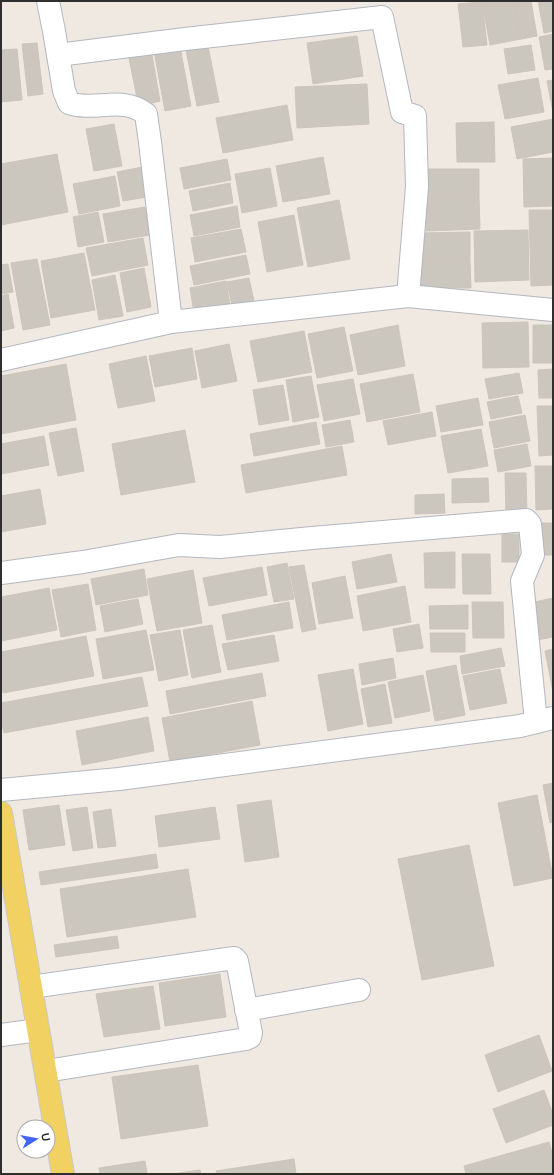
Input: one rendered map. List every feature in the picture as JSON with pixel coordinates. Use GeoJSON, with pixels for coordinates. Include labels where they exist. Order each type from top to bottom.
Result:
{"type":"FeatureCollection","features":[{"type":"Feature","properties":{"kind":"main road"},"geometry":{"type":"LineString","coordinates":[[1,813],[63,1174]]}},
{"type":"Feature","properties":{"kind":"street"},"geometry":{"type":"LineString","coordinates":[[48,1],[64,91],[69,103],[87,105],[122,104],[132,106],[146,114],[171,322]]}},
{"type":"Feature","properties":{"kind":"street"},"geometry":{"type":"LineString","coordinates":[[58,55],[200,37],[380,9],[402,112],[415,116],[417,187],[408,296]]}},
{"type":"Feature","properties":{"kind":"street"},"geometry":{"type":"LineString","coordinates":[[1,360],[171,322],[408,296],[553,310]]}},
{"type":"Feature","properties":{"kind":"street"},"geometry":{"type":"LineString","coordinates":[[1,573],[83,562],[180,545],[220,547],[526,520],[530,524],[533,554],[522,581],[544,720],[512,727],[119,779],[1,790]]}},
{"type":"Feature","properties":{"kind":"street"},"geometry":{"type":"LineString","coordinates":[[30,987],[234,958],[237,961],[251,1033],[250,1037],[246,1039],[46,1071]]}},
{"type":"Feature","properties":{"kind":"street"},"geometry":{"type":"LineString","coordinates":[[246,1010],[359,990]]}},
{"type":"Feature","properties":{"kind":"street"},"geometry":{"type":"LineString","coordinates":[[1,1035],[38,1030]]}},
{"type":"Feature","properties":{"kind":"building"},"geometry":{"type":"Polygon","coordinates":[[[514,1],[521,39],[490,45],[482,2],[514,1]]]}},
{"type":"Feature","properties":{"kind":"building"},"geometry":{"type":"Polygon","coordinates":[[[514,1],[531,1],[537,36],[521,39],[514,1]]]}},
{"type":"Feature","properties":{"kind":"building"},"geometry":{"type":"Polygon","coordinates":[[[538,1],[553,1],[553,31],[544,33],[538,1]]]}},
{"type":"Feature","properties":{"kind":"building"},"geometry":{"type":"Polygon","coordinates":[[[482,2],[487,45],[463,47],[458,4],[482,2]]]}},
{"type":"Feature","properties":{"kind":"building"},"geometry":{"type":"Polygon","coordinates":[[[553,34],[553,69],[545,70],[539,37],[553,34]]]}},
{"type":"Feature","properties":{"kind":"building"},"geometry":{"type":"Polygon","coordinates":[[[357,36],[363,76],[313,84],[307,43],[357,36]]]}},
{"type":"Feature","properties":{"kind":"building"},"geometry":{"type":"Polygon","coordinates":[[[37,43],[43,94],[28,96],[22,44],[37,43]]]}},
{"type":"Feature","properties":{"kind":"building"},"geometry":{"type":"Polygon","coordinates":[[[531,45],[535,70],[508,74],[504,49],[531,45]]]}},
{"type":"Feature","properties":{"kind":"building"},"geometry":{"type":"Polygon","coordinates":[[[208,46],[219,102],[197,106],[186,50],[208,46]]]}},
{"type":"Feature","properties":{"kind":"building"},"geometry":{"type":"Polygon","coordinates":[[[180,47],[191,106],[165,111],[154,51],[180,47]]]}},
{"type":"Feature","properties":{"kind":"building"},"geometry":{"type":"Polygon","coordinates":[[[17,49],[22,100],[1,102],[1,50],[17,49]]]}},
{"type":"Feature","properties":{"kind":"building"},"geometry":{"type":"Polygon","coordinates":[[[151,49],[160,101],[148,104],[137,98],[128,53],[151,49]]]}},
{"type":"Feature","properties":{"kind":"building"},"geometry":{"type":"Polygon","coordinates":[[[538,78],[544,112],[505,119],[498,85],[538,78]]]}},
{"type":"Feature","properties":{"kind":"building"},"geometry":{"type":"Polygon","coordinates":[[[553,80],[553,112],[547,81],[553,80]]]}},
{"type":"Feature","properties":{"kind":"building"},"geometry":{"type":"Polygon","coordinates":[[[367,84],[369,124],[297,128],[295,87],[367,84]]]}},
{"type":"Feature","properties":{"kind":"building"},"geometry":{"type":"Polygon","coordinates":[[[287,105],[293,140],[223,153],[216,118],[287,105]]]}},
{"type":"Feature","properties":{"kind":"building"},"geometry":{"type":"Polygon","coordinates":[[[553,119],[553,152],[517,159],[511,127],[553,119]]]}},
{"type":"Feature","properties":{"kind":"building"},"geometry":{"type":"Polygon","coordinates":[[[494,122],[495,162],[457,162],[456,123],[494,122]]]}},
{"type":"Feature","properties":{"kind":"building"},"geometry":{"type":"Polygon","coordinates":[[[114,124],[122,166],[94,171],[86,129],[114,124]]]}},
{"type":"Feature","properties":{"kind":"building"},"geometry":{"type":"Polygon","coordinates":[[[57,154],[68,212],[1,225],[1,164],[57,154]]]}},
{"type":"Feature","properties":{"kind":"building"},"geometry":{"type":"Polygon","coordinates":[[[323,157],[330,194],[283,202],[276,166],[323,157]]]}},
{"type":"Feature","properties":{"kind":"building"},"geometry":{"type":"Polygon","coordinates":[[[553,158],[553,206],[524,207],[523,159],[553,158]]]}},
{"type":"Feature","properties":{"kind":"building"},"geometry":{"type":"Polygon","coordinates":[[[227,159],[231,180],[184,189],[180,168],[227,159]]]}},
{"type":"Feature","properties":{"kind":"building"},"geometry":{"type":"Polygon","coordinates":[[[147,166],[153,196],[123,201],[117,172],[147,166]]]}},
{"type":"Feature","properties":{"kind":"building"},"geometry":{"type":"Polygon","coordinates":[[[270,168],[277,206],[242,213],[235,174],[270,168]]]}},
{"type":"Feature","properties":{"kind":"building"},"geometry":{"type":"Polygon","coordinates":[[[424,169],[479,169],[479,197],[425,198],[424,169]]]}},
{"type":"Feature","properties":{"kind":"building"},"geometry":{"type":"Polygon","coordinates":[[[115,176],[120,206],[79,214],[73,184],[115,176]]]}},
{"type":"Feature","properties":{"kind":"building"},"geometry":{"type":"Polygon","coordinates":[[[230,183],[233,203],[193,211],[189,191],[230,183]]]}},
{"type":"Feature","properties":{"kind":"building"},"geometry":{"type":"Polygon","coordinates":[[[479,197],[480,229],[426,231],[425,198],[479,197]]]}},
{"type":"Feature","properties":{"kind":"building"},"geometry":{"type":"Polygon","coordinates":[[[339,200],[350,259],[308,267],[297,208],[339,200]]]}},
{"type":"Feature","properties":{"kind":"building"},"geometry":{"type":"Polygon","coordinates":[[[237,206],[240,227],[194,236],[190,215],[237,206]]]}},
{"type":"Feature","properties":{"kind":"building"},"geometry":{"type":"Polygon","coordinates":[[[145,207],[150,235],[108,242],[103,214],[145,207]]]}},
{"type":"Feature","properties":{"kind":"building"},"geometry":{"type":"Polygon","coordinates":[[[529,210],[553,210],[553,285],[531,286],[529,210]]]}},
{"type":"Feature","properties":{"kind":"building"},"geometry":{"type":"Polygon","coordinates":[[[98,212],[104,242],[78,247],[73,217],[98,212]]]}},
{"type":"Feature","properties":{"kind":"building"},"geometry":{"type":"Polygon","coordinates":[[[294,215],[303,265],[267,272],[258,222],[294,215]]]}},
{"type":"Feature","properties":{"kind":"building"},"geometry":{"type":"Polygon","coordinates":[[[241,229],[246,252],[195,262],[191,238],[241,229]]]}},
{"type":"Feature","properties":{"kind":"building"},"geometry":{"type":"Polygon","coordinates":[[[528,230],[529,280],[475,282],[474,231],[528,230]]]}},
{"type":"Feature","properties":{"kind":"building"},"geometry":{"type":"Polygon","coordinates":[[[470,232],[470,260],[420,261],[420,233],[470,232]]]}},
{"type":"Feature","properties":{"kind":"building"},"geometry":{"type":"Polygon","coordinates":[[[143,238],[148,265],[92,276],[86,248],[143,238]]]}},
{"type":"Feature","properties":{"kind":"building"},"geometry":{"type":"Polygon","coordinates":[[[84,253],[95,310],[51,318],[41,261],[84,253]]]}},
{"type":"Feature","properties":{"kind":"building"},"geometry":{"type":"Polygon","coordinates":[[[246,255],[250,274],[194,285],[190,266],[246,255]]]}},
{"type":"Feature","properties":{"kind":"building"},"geometry":{"type":"Polygon","coordinates":[[[37,259],[50,325],[23,330],[11,263],[37,259]]]}},
{"type":"Feature","properties":{"kind":"building"},"geometry":{"type":"Polygon","coordinates":[[[470,260],[471,288],[420,288],[420,261],[470,260]]]}},
{"type":"Feature","properties":{"kind":"building"},"geometry":{"type":"Polygon","coordinates":[[[8,264],[13,292],[1,294],[1,265],[8,264]]]}},
{"type":"Feature","properties":{"kind":"building"},"geometry":{"type":"Polygon","coordinates":[[[144,268],[151,307],[127,312],[120,273],[144,268]]]}},
{"type":"Feature","properties":{"kind":"building"},"geometry":{"type":"Polygon","coordinates":[[[115,275],[123,316],[99,320],[92,280],[115,275]]]}},
{"type":"Feature","properties":{"kind":"building"},"geometry":{"type":"Polygon","coordinates":[[[249,278],[255,306],[233,310],[227,282],[249,278]]]}},
{"type":"Feature","properties":{"kind":"building"},"geometry":{"type":"Polygon","coordinates":[[[226,281],[230,306],[194,313],[190,288],[226,281]]]}},
{"type":"Feature","properties":{"kind":"building"},"geometry":{"type":"Polygon","coordinates":[[[8,294],[14,328],[1,331],[1,296],[8,294]]]}},
{"type":"Feature","properties":{"kind":"building"},"geometry":{"type":"Polygon","coordinates":[[[528,322],[529,367],[483,368],[482,323],[528,322]]]}},
{"type":"Feature","properties":{"kind":"building"},"geometry":{"type":"Polygon","coordinates":[[[398,325],[405,366],[358,375],[350,335],[398,325]]]}},
{"type":"Feature","properties":{"kind":"building"},"geometry":{"type":"Polygon","coordinates":[[[533,325],[553,325],[553,363],[533,363],[533,325]]]}},
{"type":"Feature","properties":{"kind":"building"},"geometry":{"type":"Polygon","coordinates":[[[344,327],[353,371],[317,378],[308,334],[344,327]]]}},
{"type":"Feature","properties":{"kind":"building"},"geometry":{"type":"Polygon","coordinates":[[[304,331],[312,372],[258,382],[250,341],[304,331]]]}},
{"type":"Feature","properties":{"kind":"building"},"geometry":{"type":"Polygon","coordinates":[[[229,344],[237,381],[202,388],[195,351],[229,344]]]}},
{"type":"Feature","properties":{"kind":"building"},"geometry":{"type":"Polygon","coordinates":[[[192,348],[197,379],[155,387],[149,356],[192,348]]]}},
{"type":"Feature","properties":{"kind":"building"},"geometry":{"type":"Polygon","coordinates":[[[146,356],[155,401],[118,408],[109,364],[146,356]]]}},
{"type":"Feature","properties":{"kind":"building"},"geometry":{"type":"Polygon","coordinates":[[[66,364],[76,420],[1,434],[1,376],[66,364]]]}},
{"type":"Feature","properties":{"kind":"building"},"geometry":{"type":"Polygon","coordinates":[[[553,369],[553,398],[539,398],[538,370],[553,369]]]}},
{"type":"Feature","properties":{"kind":"building"},"geometry":{"type":"Polygon","coordinates":[[[519,373],[523,393],[489,399],[485,379],[519,373]]]}},
{"type":"Feature","properties":{"kind":"building"},"geometry":{"type":"Polygon","coordinates":[[[413,374],[420,412],[367,422],[360,384],[413,374]]]}},
{"type":"Feature","properties":{"kind":"building"},"geometry":{"type":"Polygon","coordinates":[[[311,376],[319,417],[293,422],[286,380],[311,376]]]}},
{"type":"Feature","properties":{"kind":"building"},"geometry":{"type":"Polygon","coordinates":[[[353,379],[360,414],[324,421],[317,385],[353,379]]]}},
{"type":"Feature","properties":{"kind":"building"},"geometry":{"type":"Polygon","coordinates":[[[283,385],[289,420],[259,425],[253,390],[283,385]]]}},
{"type":"Feature","properties":{"kind":"building"},"geometry":{"type":"Polygon","coordinates":[[[518,396],[522,413],[491,419],[487,402],[518,396]]]}},
{"type":"Feature","properties":{"kind":"building"},"geometry":{"type":"Polygon","coordinates":[[[478,398],[483,425],[441,432],[436,406],[478,398]]]}},
{"type":"Feature","properties":{"kind":"building"},"geometry":{"type":"Polygon","coordinates":[[[537,406],[553,406],[553,455],[539,456],[537,406]]]}},
{"type":"Feature","properties":{"kind":"building"},"geometry":{"type":"Polygon","coordinates":[[[432,412],[436,436],[388,445],[383,421],[432,412]]]}},
{"type":"Feature","properties":{"kind":"building"},"geometry":{"type":"Polygon","coordinates":[[[525,415],[530,441],[494,448],[489,422],[525,415]]]}},
{"type":"Feature","properties":{"kind":"building"},"geometry":{"type":"Polygon","coordinates":[[[350,420],[354,442],[326,447],[322,425],[350,420]]]}},
{"type":"Feature","properties":{"kind":"building"},"geometry":{"type":"Polygon","coordinates":[[[316,422],[320,444],[254,456],[250,434],[316,422]]]}},
{"type":"Feature","properties":{"kind":"building"},"geometry":{"type":"Polygon","coordinates":[[[76,428],[84,471],[58,476],[49,433],[76,428]]]}},
{"type":"Feature","properties":{"kind":"building"},"geometry":{"type":"Polygon","coordinates":[[[481,429],[488,466],[448,473],[441,436],[481,429]]]}},
{"type":"Feature","properties":{"kind":"building"},"geometry":{"type":"Polygon","coordinates":[[[185,430],[195,482],[121,495],[112,444],[185,430]]]}},
{"type":"Feature","properties":{"kind":"building"},"geometry":{"type":"Polygon","coordinates":[[[44,436],[49,465],[1,474],[1,444],[44,436]]]}},
{"type":"Feature","properties":{"kind":"building"},"geometry":{"type":"Polygon","coordinates":[[[527,444],[531,466],[498,472],[494,450],[527,444]]]}},
{"type":"Feature","properties":{"kind":"building"},"geometry":{"type":"Polygon","coordinates":[[[342,446],[347,475],[246,493],[241,465],[342,446]]]}},
{"type":"Feature","properties":{"kind":"building"},"geometry":{"type":"Polygon","coordinates":[[[535,466],[553,466],[553,509],[536,510],[535,466]]]}},
{"type":"Feature","properties":{"kind":"building"},"geometry":{"type":"Polygon","coordinates":[[[505,473],[526,473],[527,515],[506,515],[505,473]]]}},
{"type":"Feature","properties":{"kind":"building"},"geometry":{"type":"Polygon","coordinates":[[[488,478],[489,502],[452,503],[452,479],[488,478]]]}},
{"type":"Feature","properties":{"kind":"building"},"geometry":{"type":"Polygon","coordinates":[[[40,489],[46,524],[1,532],[1,496],[40,489]]]}},
{"type":"Feature","properties":{"kind":"building"},"geometry":{"type":"Polygon","coordinates":[[[444,494],[445,513],[415,514],[415,495],[444,494]]]}},
{"type":"Feature","properties":{"kind":"building"},"geometry":{"type":"Polygon","coordinates":[[[537,523],[553,523],[553,555],[538,555],[537,523]]]}},
{"type":"Feature","properties":{"kind":"building"},"geometry":{"type":"Polygon","coordinates":[[[502,534],[519,534],[519,562],[502,562],[502,534]]]}},
{"type":"Feature","properties":{"kind":"building"},"geometry":{"type":"Polygon","coordinates":[[[455,552],[455,588],[425,588],[424,553],[455,552]]]}},
{"type":"Feature","properties":{"kind":"building"},"geometry":{"type":"Polygon","coordinates":[[[391,554],[397,582],[357,589],[352,562],[391,554]]]}},
{"type":"Feature","properties":{"kind":"building"},"geometry":{"type":"Polygon","coordinates":[[[462,554],[490,554],[491,594],[463,594],[462,554]]]}},
{"type":"Feature","properties":{"kind":"building"},"geometry":{"type":"Polygon","coordinates":[[[287,563],[294,599],[274,602],[267,567],[287,563]]]}},
{"type":"Feature","properties":{"kind":"building"},"geometry":{"type":"Polygon","coordinates":[[[304,565],[316,629],[302,632],[289,567],[304,565]]]}},
{"type":"Feature","properties":{"kind":"building"},"geometry":{"type":"Polygon","coordinates":[[[262,567],[267,595],[209,606],[203,578],[262,567]]]}},
{"type":"Feature","properties":{"kind":"building"},"geometry":{"type":"Polygon","coordinates":[[[144,569],[148,595],[96,605],[91,579],[144,569]]]}},
{"type":"Feature","properties":{"kind":"building"},"geometry":{"type":"Polygon","coordinates":[[[193,570],[202,623],[157,631],[147,579],[193,570]]]}},
{"type":"Feature","properties":{"kind":"building"},"geometry":{"type":"Polygon","coordinates":[[[345,576],[353,618],[319,624],[312,583],[345,576]]]}},
{"type":"Feature","properties":{"kind":"building"},"geometry":{"type":"Polygon","coordinates":[[[88,584],[96,630],[61,637],[52,590],[88,584]]]}},
{"type":"Feature","properties":{"kind":"building"},"geometry":{"type":"Polygon","coordinates":[[[405,586],[411,622],[363,631],[357,596],[405,586]]]}},
{"type":"Feature","properties":{"kind":"building"},"geometry":{"type":"Polygon","coordinates":[[[49,588],[57,630],[1,641],[1,597],[49,588]]]}},
{"type":"Feature","properties":{"kind":"building"},"geometry":{"type":"Polygon","coordinates":[[[553,598],[553,637],[537,640],[530,603],[553,598]]]}},
{"type":"Feature","properties":{"kind":"building"},"geometry":{"type":"Polygon","coordinates":[[[138,599],[143,624],[105,632],[100,606],[138,599]]]}},
{"type":"Feature","properties":{"kind":"building"},"geometry":{"type":"Polygon","coordinates":[[[289,602],[293,628],[227,640],[222,615],[289,602]]]}},
{"type":"Feature","properties":{"kind":"building"},"geometry":{"type":"Polygon","coordinates":[[[472,602],[503,602],[504,638],[473,638],[472,602]]]}},
{"type":"Feature","properties":{"kind":"building"},"geometry":{"type":"Polygon","coordinates":[[[468,605],[468,629],[430,629],[429,606],[468,605]]]}},
{"type":"Feature","properties":{"kind":"building"},"geometry":{"type":"Polygon","coordinates":[[[419,624],[423,648],[397,652],[393,629],[419,624]]]}},
{"type":"Feature","properties":{"kind":"building"},"geometry":{"type":"Polygon","coordinates":[[[212,625],[221,672],[192,678],[183,630],[212,625]]]}},
{"type":"Feature","properties":{"kind":"building"},"geometry":{"type":"Polygon","coordinates":[[[146,630],[154,670],[103,679],[96,639],[146,630]]]}},
{"type":"Feature","properties":{"kind":"building"},"geometry":{"type":"Polygon","coordinates":[[[180,630],[188,675],[159,681],[150,635],[180,630]]]}},
{"type":"Feature","properties":{"kind":"building"},"geometry":{"type":"Polygon","coordinates":[[[430,633],[465,633],[465,652],[431,652],[430,633]]]}},
{"type":"Feature","properties":{"kind":"building"},"geometry":{"type":"Polygon","coordinates":[[[274,635],[279,661],[228,670],[222,644],[274,635]]]}},
{"type":"Feature","properties":{"kind":"building"},"geometry":{"type":"Polygon","coordinates":[[[86,636],[94,676],[3,693],[1,681],[1,652],[86,636]]]}},
{"type":"Feature","properties":{"kind":"building"},"geometry":{"type":"Polygon","coordinates":[[[501,648],[505,666],[462,674],[460,656],[501,648]]]}},
{"type":"Feature","properties":{"kind":"building"},"geometry":{"type":"Polygon","coordinates":[[[553,649],[553,692],[545,651],[553,649]]]}},
{"type":"Feature","properties":{"kind":"building"},"geometry":{"type":"Polygon","coordinates":[[[393,658],[396,678],[362,685],[359,664],[393,658]]]}},
{"type":"Feature","properties":{"kind":"building"},"geometry":{"type":"Polygon","coordinates":[[[456,665],[465,715],[435,721],[426,671],[456,665]]]}},
{"type":"Feature","properties":{"kind":"building"},"geometry":{"type":"Polygon","coordinates":[[[353,669],[363,724],[328,731],[318,675],[353,669]]]}},
{"type":"Feature","properties":{"kind":"building"},"geometry":{"type":"Polygon","coordinates":[[[500,669],[507,703],[470,710],[463,676],[500,669]]]}},
{"type":"Feature","properties":{"kind":"building"},"geometry":{"type":"Polygon","coordinates":[[[262,673],[266,696],[170,714],[166,691],[262,673]]]}},
{"type":"Feature","properties":{"kind":"building"},"geometry":{"type":"Polygon","coordinates":[[[423,675],[430,711],[395,718],[388,682],[423,675]]]}},
{"type":"Feature","properties":{"kind":"building"},"geometry":{"type":"Polygon","coordinates":[[[142,677],[148,706],[4,733],[1,718],[1,703],[142,677]]]}},
{"type":"Feature","properties":{"kind":"building"},"geometry":{"type":"Polygon","coordinates":[[[385,684],[392,723],[368,727],[361,689],[385,684]]]}},
{"type":"Feature","properties":{"kind":"building"},"geometry":{"type":"Polygon","coordinates":[[[252,701],[260,745],[170,762],[162,718],[252,701]]]}},
{"type":"Feature","properties":{"kind":"building"},"geometry":{"type":"Polygon","coordinates":[[[148,717],[154,751],[82,765],[76,731],[148,717]]]}},
{"type":"Feature","properties":{"kind":"building"},"geometry":{"type":"Polygon","coordinates":[[[553,783],[553,822],[550,823],[543,785],[553,783]]]}},
{"type":"Feature","properties":{"kind":"building"},"geometry":{"type":"Polygon","coordinates":[[[537,795],[553,878],[514,886],[498,803],[537,795]]]}},
{"type":"Feature","properties":{"kind":"building"},"geometry":{"type":"Polygon","coordinates":[[[271,800],[279,857],[245,862],[237,805],[271,800]]]}},
{"type":"Feature","properties":{"kind":"building"},"geometry":{"type":"Polygon","coordinates":[[[59,805],[65,845],[29,850],[23,810],[59,805]]]}},
{"type":"Feature","properties":{"kind":"building"},"geometry":{"type":"Polygon","coordinates":[[[87,807],[93,848],[73,851],[66,810],[87,807]]]}},
{"type":"Feature","properties":{"kind":"building"},"geometry":{"type":"Polygon","coordinates":[[[215,807],[220,839],[159,847],[155,816],[215,807]]]}},
{"type":"Feature","properties":{"kind":"building"},"geometry":{"type":"Polygon","coordinates":[[[111,809],[116,846],[98,848],[93,812],[111,809]]]}},
{"type":"Feature","properties":{"kind":"building"},"geometry":{"type":"Polygon","coordinates":[[[469,845],[494,966],[422,980],[398,859],[469,845]]]}},
{"type":"Feature","properties":{"kind":"building"},"geometry":{"type":"Polygon","coordinates":[[[156,854],[158,868],[41,885],[39,872],[156,854]]]}},
{"type":"Feature","properties":{"kind":"building"},"geometry":{"type":"Polygon","coordinates":[[[188,869],[196,917],[67,937],[60,889],[188,869]]]}},
{"type":"Feature","properties":{"kind":"building"},"geometry":{"type":"Polygon","coordinates":[[[117,936],[119,948],[56,957],[54,945],[117,936]]]}},
{"type":"Feature","properties":{"kind":"building"},"geometry":{"type":"Polygon","coordinates":[[[220,974],[226,1017],[165,1026],[159,983],[220,974]]]}},
{"type":"Feature","properties":{"kind":"building"},"geometry":{"type":"Polygon","coordinates":[[[153,986],[160,1029],[104,1037],[96,994],[153,986]]]}},
{"type":"Feature","properties":{"kind":"building"},"geometry":{"type":"Polygon","coordinates":[[[539,1035],[552,1071],[498,1092],[485,1055],[539,1035]]]}},
{"type":"Feature","properties":{"kind":"building"},"geometry":{"type":"Polygon","coordinates":[[[198,1065],[208,1126],[121,1139],[112,1077],[198,1065]]]}},
{"type":"Feature","properties":{"kind":"building"},"geometry":{"type":"Polygon","coordinates":[[[544,1090],[553,1114],[553,1125],[506,1143],[493,1109],[544,1090]]]}},
{"type":"Feature","properties":{"kind":"building"},"geometry":{"type":"Polygon","coordinates":[[[549,1142],[553,1156],[553,1174],[466,1174],[464,1166],[549,1142]]]}},
{"type":"Feature","properties":{"kind":"building"},"geometry":{"type":"Polygon","coordinates":[[[294,1159],[296,1174],[217,1174],[216,1171],[294,1159]]]}},
{"type":"Feature","properties":{"kind":"building"},"geometry":{"type":"Polygon","coordinates":[[[145,1161],[147,1174],[100,1174],[99,1168],[145,1161]]]}},
{"type":"Feature","properties":{"kind":"building"},"geometry":{"type":"Polygon","coordinates":[[[200,1170],[201,1174],[173,1174],[200,1170]]]}}]}
